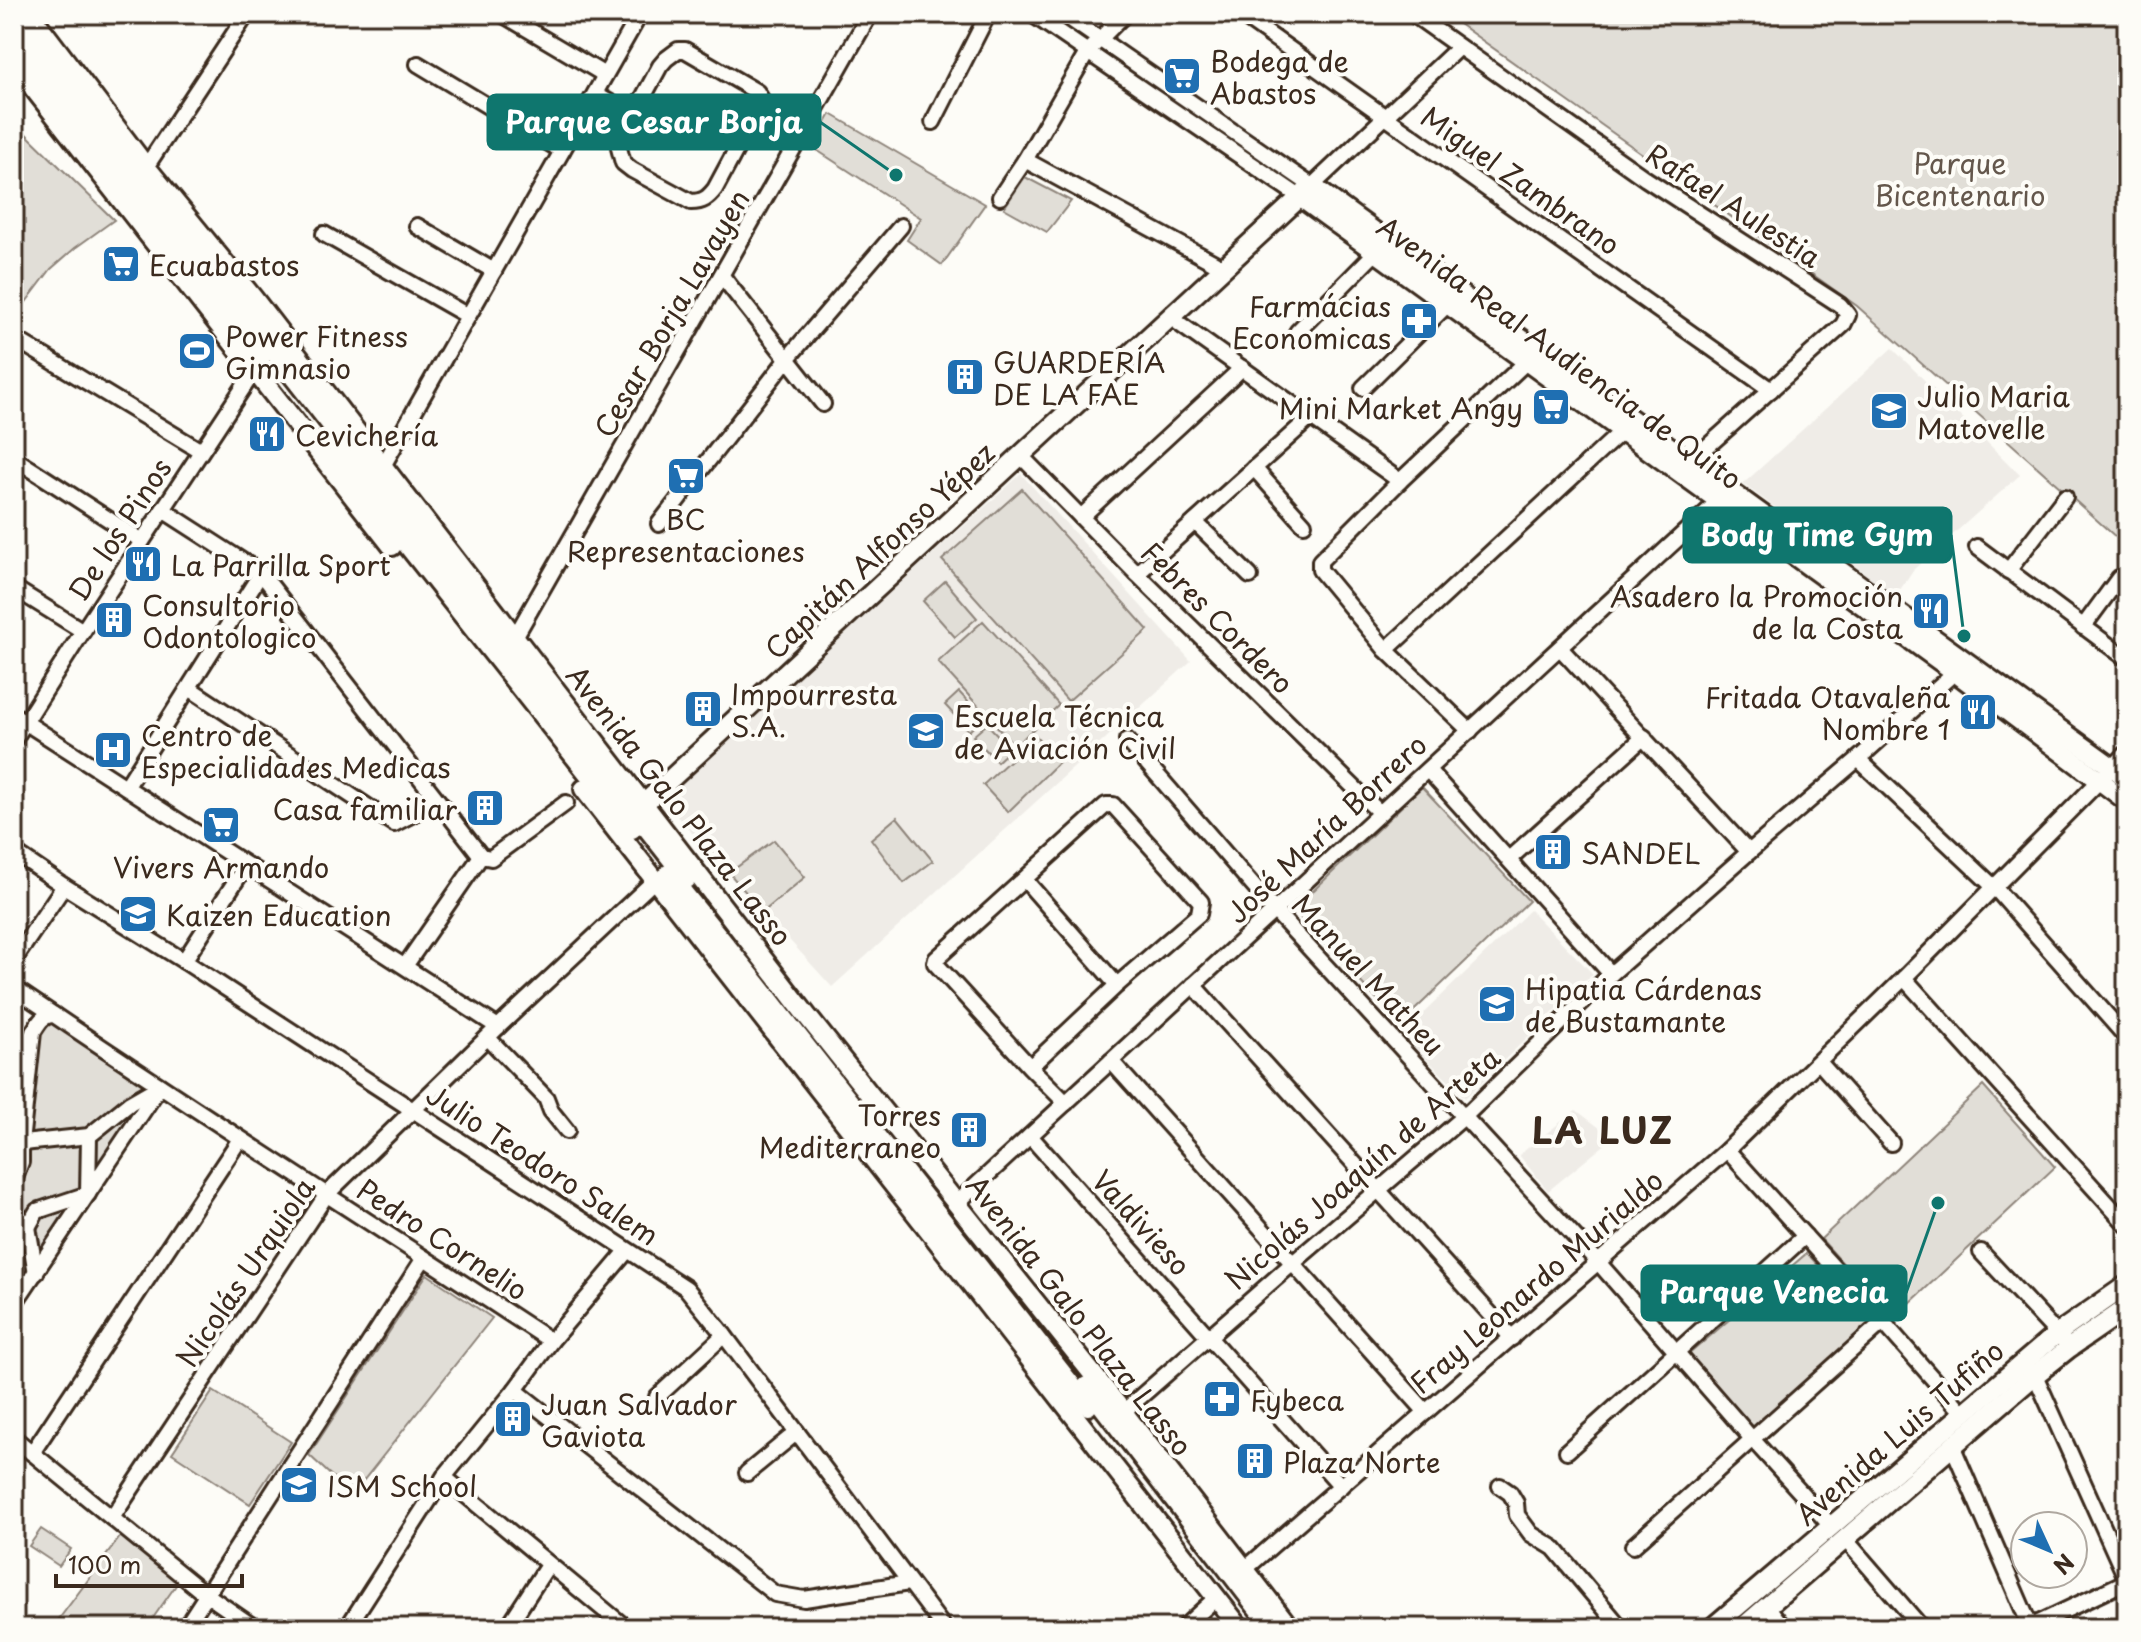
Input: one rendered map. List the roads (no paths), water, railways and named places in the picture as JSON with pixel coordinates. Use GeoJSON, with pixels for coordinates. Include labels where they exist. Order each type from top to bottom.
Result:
{"type":"FeatureCollection","features":[{"type":"Feature","properties":{"kind":"main road","name":"Avenida Galo Plaza Lasso"},"geometry":{"type":"LineString","coordinates":[[30,14],[146,167],[253,298],[515,637],[630,817],[807,1016],[1123,1412],[1290,1628]]}},
{"type":"Feature","properties":{"kind":"main road","name":"Avenida Galo Plaza Lasso"},"geometry":{"type":"LineString","coordinates":[[14,20],[262,359]]}},
{"type":"Feature","properties":{"kind":"main road","name":"Avenida Galo Plaza Lasso"},"geometry":{"type":"LineString","coordinates":[[14,41],[262,359],[630,817],[1257,1628]]}},
{"type":"Feature","properties":{"kind":"main road","name":"Avenida Galo Plaza Lasso"},"geometry":{"type":"LineString","coordinates":[[14,63],[262,359],[1045,1332],[1273,1628]]}},
{"type":"Feature","properties":{"kind":"main road","name":"Avenida Real Audiencia de Quito"},"geometry":{"type":"LineString","coordinates":[[1306,192],[1376,252],[1526,362],[1622,431],[1724,496],[2114,775],[2127,801]]}},
{"type":"Feature","properties":{"kind":"main road","name":"Avenida Real Audiencia de Quito"},"geometry":{"type":"LineString","coordinates":[[1306,192],[1690,462],[1724,496],[1955,672],[2114,775]]}},
{"type":"Feature","properties":{"kind":"main road","name":"Capitán Alfonso Yépez"},"geometry":{"type":"LineString","coordinates":[[630,817],[1306,192]]}},
{"type":"Feature","properties":{"kind":"main road","name":"Avenida Galo Plaza Lasso"},"geometry":{"type":"LineString","coordinates":[[630,817],[656,879],[1240,1628]]}},
{"type":"Feature","properties":{"kind":"main road","name":"Avenida Luis Tufiño"},"geometry":{"type":"LineString","coordinates":[[1892,1487],[1963,1413],[2064,1340],[2127,1285]]}},
{"type":"Feature","properties":{"kind":"main road","name":"Avenida Luis Tufiño"},"geometry":{"type":"LineString","coordinates":[[1712,1628],[1780,1583],[1892,1487],[1952,1445],[2035,1375],[2064,1340],[2122,1311]]}},
{"type":"Feature","properties":{"kind":"main road","name":"Avenida Luis Tufiño"},"geometry":{"type":"LineString","coordinates":[[1742,1628],[1767,1606],[1780,1583]]}},
{"type":"Feature","properties":{"kind":"street"},"geometry":{"type":"LineString","coordinates":[[146,167],[247,14]]}},
{"type":"Feature","properties":{"kind":"street"},"geometry":{"type":"LineString","coordinates":[[502,14],[605,75]]}},
{"type":"Feature","properties":{"kind":"street"},"geometry":{"type":"LineString","coordinates":[[383,466],[640,14]]}},
{"type":"Feature","properties":{"kind":"street","name":"Cesar Borja Lavayen"},"geometry":{"type":"LineString","coordinates":[[515,637],[870,14]]}},
{"type":"Feature","properties":{"kind":"street"},"geometry":{"type":"LineString","coordinates":[[933,122],[988,14]]}},
{"type":"Feature","properties":{"kind":"street","name":"Avenida Real Audiencia de Quito"},"geometry":{"type":"LineString","coordinates":[[1032,14],[1306,192]]}},
{"type":"Feature","properties":{"kind":"street","name":"Avenida Real Audiencia de Quito"},"geometry":{"type":"LineString","coordinates":[[1063,14],[1306,192]]}},
{"type":"Feature","properties":{"kind":"street"},"geometry":{"type":"LineString","coordinates":[[1000,197],[1088,51],[1125,14]]}},
{"type":"Feature","properties":{"kind":"street","name":"Miguel Zambrano"},"geometry":{"type":"LineString","coordinates":[[1240,14],[1771,390]]}},
{"type":"Feature","properties":{"kind":"street","name":"Rafael Aulestia"},"geometry":{"type":"LineString","coordinates":[[1413,14],[1646,179],[1845,310],[1848,315],[1843,325],[1690,462]]}},
{"type":"Feature","properties":{"kind":"street","name":"Capitán Alfonso Yépez"},"geometry":{"type":"LineString","coordinates":[[1306,192],[1459,47]]}},
{"type":"Feature","properties":{"kind":"street"},"geometry":{"type":"LineString","coordinates":[[678,50],[685,50],[752,89],[761,99],[715,189],[699,202],[691,202],[623,163],[619,148],[633,116],[660,66],[678,50]]}},
{"type":"Feature","properties":{"kind":"street"},"geometry":{"type":"LineString","coordinates":[[418,64],[562,151]]}},
{"type":"Feature","properties":{"kind":"street"},"geometry":{"type":"LineString","coordinates":[[595,94],[633,116]]}},
{"type":"Feature","properties":{"kind":"street"},"geometry":{"type":"LineString","coordinates":[[1025,160],[1224,268]]}},
{"type":"Feature","properties":{"kind":"street"},"geometry":{"type":"LineString","coordinates":[[417,226],[494,271]]}},
{"type":"Feature","properties":{"kind":"street"},"geometry":{"type":"LineString","coordinates":[[659,524],[788,358],[901,226]]}},
{"type":"Feature","properties":{"kind":"street"},"geometry":{"type":"LineString","coordinates":[[324,234],[468,316]]}},
{"type":"Feature","properties":{"kind":"street"},"geometry":{"type":"LineString","coordinates":[[1297,332],[1376,252]]}},
{"type":"Feature","properties":{"kind":"street"},"geometry":{"type":"LineString","coordinates":[[722,276],[823,404]]}},
{"type":"Feature","properties":{"kind":"street"},"geometry":{"type":"LineString","coordinates":[[1363,388],[1448,304]]}},
{"type":"Feature","properties":{"kind":"street"},"geometry":{"type":"LineString","coordinates":[[1170,317],[1400,481]]}},
{"type":"Feature","properties":{"kind":"street"},"geometry":{"type":"LineString","coordinates":[[14,338],[201,451]]}},
{"type":"Feature","properties":{"kind":"street","name":"De los Pinos"},"geometry":{"type":"LineString","coordinates":[[14,740],[20,718],[83,631],[262,359]]}},
{"type":"Feature","properties":{"kind":"street"},"geometry":{"type":"LineString","coordinates":[[1470,731],[1386,650],[1320,570],[1320,561],[1526,362]]}},
{"type":"Feature","properties":{"kind":"street"},"geometry":{"type":"LineString","coordinates":[[1081,517],[1242,368]]}},
{"type":"Feature","properties":{"kind":"street"},"geometry":{"type":"LineString","coordinates":[[1137,574],[1311,417]]}},
{"type":"Feature","properties":{"kind":"street"},"geometry":{"type":"LineString","coordinates":[[1386,650],[1622,431]]}},
{"type":"Feature","properties":{"kind":"street","name":"Febres Cordero"},"geometry":{"type":"LineString","coordinates":[[1021,456],[1380,813]]}},
{"type":"Feature","properties":{"kind":"street"},"geometry":{"type":"LineString","coordinates":[[14,458],[142,541]]}},
{"type":"Feature","properties":{"kind":"street"},"geometry":{"type":"LineString","coordinates":[[1254,468],[1304,524]]}},
{"type":"Feature","properties":{"kind":"street","name":"José María Borrero"},"geometry":{"type":"LineString","coordinates":[[957,1203],[1724,496]]}},
{"type":"Feature","properties":{"kind":"street"},"geometry":{"type":"LineString","coordinates":[[2008,571],[2065,497]]}},
{"type":"Feature","properties":{"kind":"street"},"geometry":{"type":"LineString","coordinates":[[163,510],[261,573],[481,856],[491,858],[566,803]]}},
{"type":"Feature","properties":{"kind":"street"},"geometry":{"type":"LineString","coordinates":[[1195,522],[1250,576]]}},
{"type":"Feature","properties":{"kind":"street"},"geometry":{"type":"LineString","coordinates":[[1977,547],[2127,659]]}},
{"type":"Feature","properties":{"kind":"street"},"geometry":{"type":"LineString","coordinates":[[126,787],[261,573]]}},
{"type":"Feature","properties":{"kind":"street"},"geometry":{"type":"LineString","coordinates":[[2083,627],[2119,578]]}},
{"type":"Feature","properties":{"kind":"street"},"geometry":{"type":"LineString","coordinates":[[14,588],[83,631]]}},
{"type":"Feature","properties":{"kind":"street"},"geometry":{"type":"LineString","coordinates":[[1560,648],[1749,852]]}},
{"type":"Feature","properties":{"kind":"street","name":"Nicolás Joaquín de Arteta"},"geometry":{"type":"LineString","coordinates":[[1123,1412],[1465,1116],[1611,974],[1955,672]]}},
{"type":"Feature","properties":{"kind":"street"},"geometry":{"type":"LineString","coordinates":[[189,688],[394,824],[438,801]]}},
{"type":"Feature","properties":{"kind":"street"},"geometry":{"type":"LineString","coordinates":[[20,718],[405,966],[493,1032],[546,1098],[551,1111],[567,1131]]}},
{"type":"Feature","properties":{"kind":"street"},"geometry":{"type":"LineString","coordinates":[[1509,859],[1644,737]]}},
{"type":"Feature","properties":{"kind":"street","name":"Manuel Matheu"},"geometry":{"type":"LineString","coordinates":[[1127,740],[1275,911],[1598,1262],[1922,1628]]}},
{"type":"Feature","properties":{"kind":"street","name":"Fray Leonardo Murialdo"},"geometry":{"type":"LineString","coordinates":[[1244,1570],[1727,1150],[2114,775],[2127,753]]}},
{"type":"Feature","properties":{"kind":"street"},"geometry":{"type":"LineString","coordinates":[[1858,759],[1995,888],[2127,1038]]}},
{"type":"Feature","properties":{"kind":"street"},"geometry":{"type":"LineString","coordinates":[[1428,770],[1611,974]]}},
{"type":"Feature","properties":{"kind":"street"},"geometry":{"type":"LineString","coordinates":[[1030,1067],[1199,914],[1201,902],[1110,804],[935,963],[936,967],[1030,1067],[1066,1103]]}},
{"type":"Feature","properties":{"kind":"street","name":"Julio Teodoro Salem"},"geometry":{"type":"LineString","coordinates":[[14,852],[686,1288],[944,1628]]}},
{"type":"Feature","properties":{"kind":"street"},"geometry":{"type":"LineString","coordinates":[[405,966],[481,856]]}},
{"type":"Feature","properties":{"kind":"street"},"geometry":{"type":"LineString","coordinates":[[184,961],[246,865]]}},
{"type":"Feature","properties":{"kind":"street","name":"Nicolás Urquiola"},"geometry":{"type":"LineString","coordinates":[[112,1518],[327,1194],[656,879]]}},
{"type":"Feature","properties":{"kind":"street"},"geometry":{"type":"LineString","coordinates":[[1025,880],[1117,985]]}},
{"type":"Feature","properties":{"kind":"street"},"geometry":{"type":"LineString","coordinates":[[14,960],[64,886]]}},
{"type":"Feature","properties":{"kind":"street"},"geometry":{"type":"LineString","coordinates":[[1904,978],[2127,1225]]}},
{"type":"Feature","properties":{"kind":"street"},"geometry":{"type":"LineString","coordinates":[[1193,985],[1512,1338]]}},
{"type":"Feature","properties":{"kind":"street","name":"Pedro Cornelio"},"geometry":{"type":"LineString","coordinates":[[14,988],[551,1341]]}},
{"type":"Feature","properties":{"kind":"street"},"geometry":{"type":"LineString","coordinates":[[14,1061],[42,1018],[60,1018]]}},
{"type":"Feature","properties":{"kind":"street"},"geometry":{"type":"LineString","coordinates":[[14,1181],[21,1162],[17,1143],[33,1032]]}},
{"type":"Feature","properties":{"kind":"street"},"geometry":{"type":"LineString","coordinates":[[1111,1061],[1426,1412]]}},
{"type":"Feature","properties":{"kind":"street"},"geometry":{"type":"LineString","coordinates":[[1819,1062],[1891,1143]]}},
{"type":"Feature","properties":{"kind":"street"},"geometry":{"type":"LineString","coordinates":[[17,1143],[89,1136],[130,1103],[160,1086]]}},
{"type":"Feature","properties":{"kind":"street"},"geometry":{"type":"LineString","coordinates":[[14,1304],[160,1086]]}},
{"type":"Feature","properties":{"kind":"street"},"geometry":{"type":"LineString","coordinates":[[88,1194],[89,1136]]}},
{"type":"Feature","properties":{"kind":"street","name":"Valdivieso"},"geometry":{"type":"LineString","coordinates":[[1030,1136],[1341,1486]]}},
{"type":"Feature","properties":{"kind":"street"},"geometry":{"type":"LineString","coordinates":[[32,1453],[240,1139]]}},
{"type":"Feature","properties":{"kind":"street"},"geometry":{"type":"LineString","coordinates":[[1727,1150],[1963,1413]]}},
{"type":"Feature","properties":{"kind":"street"},"geometry":{"type":"LineString","coordinates":[[28,1227],[37,1211],[88,1194]]}},
{"type":"Feature","properties":{"kind":"street"},"geometry":{"type":"LineString","coordinates":[[14,1210],[28,1227],[36,1273]]}},
{"type":"Feature","properties":{"kind":"street"},"geometry":{"type":"LineString","coordinates":[[1567,1451],[1805,1236]]}},
{"type":"Feature","properties":{"kind":"street"},"geometry":{"type":"LineString","coordinates":[[347,1628],[444,1477],[551,1341],[627,1251]]}},
{"type":"Feature","properties":{"kind":"street"},"geometry":{"type":"LineString","coordinates":[[1981,1252],[2064,1340]]}},
{"type":"Feature","properties":{"kind":"street"},"geometry":{"type":"LineString","coordinates":[[185,1628],[424,1258]]}},
{"type":"Feature","properties":{"kind":"street"},"geometry":{"type":"LineString","coordinates":[[2122,1311],[2127,1337]]}},
{"type":"Feature","properties":{"kind":"street"},"geometry":{"type":"LineString","coordinates":[[1633,1546],[1883,1322]]}},
{"type":"Feature","properties":{"kind":"street"},"geometry":{"type":"LineString","coordinates":[[657,1397],[724,1335]]}},
{"type":"Feature","properties":{"kind":"street"},"geometry":{"type":"LineString","coordinates":[[1952,1445],[2030,1628],[2127,1581],[2035,1375]]}},
{"type":"Feature","properties":{"kind":"street"},"geometry":{"type":"LineString","coordinates":[[515,1390],[775,1594],[804,1599],[909,1583]]}},
{"type":"Feature","properties":{"kind":"street"},"geometry":{"type":"LineString","coordinates":[[747,1473],[797,1432]]}},
{"type":"Feature","properties":{"kind":"street"},"geometry":{"type":"LineString","coordinates":[[14,1438],[206,1595],[255,1628]]}},
{"type":"Feature","properties":{"kind":"street"},"geometry":{"type":"LineString","coordinates":[[444,1477],[626,1628]]}},
{"type":"Feature","properties":{"kind":"street"},"geometry":{"type":"LineString","coordinates":[[1500,1486],[1510,1493],[1516,1503],[1517,1515],[1531,1534],[1554,1548],[1621,1628]]}},
{"type":"Feature","properties":{"kind":"street"},"geometry":{"type":"LineString","coordinates":[[507,1628],[548,1565]]}},
{"type":"Feature","properties":{"kind":"street"},"geometry":{"type":"LineString","coordinates":[[1183,1628],[1216,1598]]}},
{"type":"Feature","properties":{"kind":"street"},"geometry":{"type":"LineString","coordinates":[[1767,1606],[1784,1628]]}},
{"type":"Feature","properties":{"kind":"place","name":"Bodega de Abastos"},"geometry":{"type":"Point","coordinates":[1182,76]}},
{"type":"Feature","properties":{"kind":"place","name":"Parque Cesar Borja"},"geometry":{"type":"Point","coordinates":[896,175]}},
{"type":"Feature","properties":{"kind":"place","name":"Ecuabastos"},"geometry":{"type":"Point","coordinates":[121,264]}},
{"type":"Feature","properties":{"kind":"place","name":"Farmácias Economicas"},"geometry":{"type":"Point","coordinates":[1419,321]}},
{"type":"Feature","properties":{"kind":"place","name":"Power Fitness Gimnasio"},"geometry":{"type":"Point","coordinates":[197,351]}},
{"type":"Feature","properties":{"kind":"place","name":"GUARDERÍA DE LA FAE"},"geometry":{"type":"Point","coordinates":[965,377]}},
{"type":"Feature","properties":{"kind":"place","name":"Mini Market Angy"},"geometry":{"type":"Point","coordinates":[1551,407]}},
{"type":"Feature","properties":{"kind":"place","name":"Julio Maria Matovelle"},"geometry":{"type":"Point","coordinates":[1889,411]}},
{"type":"Feature","properties":{"kind":"place","name":"Cevichería"},"geometry":{"type":"Point","coordinates":[267,434]}},
{"type":"Feature","properties":{"kind":"place","name":"BC Representaciones"},"geometry":{"type":"Point","coordinates":[686,476]}},
{"type":"Feature","properties":{"kind":"place","name":"La Parrilla Sport"},"geometry":{"type":"Point","coordinates":[143,564]}},
{"type":"Feature","properties":{"kind":"place","name":"Asadero la Promoción de la Costa"},"geometry":{"type":"Point","coordinates":[1931,611]}},
{"type":"Feature","properties":{"kind":"place","name":"Consultorio Odontologico"},"geometry":{"type":"Point","coordinates":[114,620]}},
{"type":"Feature","properties":{"kind":"place","name":"Body Time Gym"},"geometry":{"type":"Point","coordinates":[1964,636]}},
{"type":"Feature","properties":{"kind":"place","name":"Impourresta S.A."},"geometry":{"type":"Point","coordinates":[703,709]}},
{"type":"Feature","properties":{"kind":"place","name":"Fritada Otavaleña Nombre 1"},"geometry":{"type":"Point","coordinates":[1978,712]}},
{"type":"Feature","properties":{"kind":"place","name":"Escuela Técnica de Aviación Civil"},"geometry":{"type":"Point","coordinates":[926,731]}},
{"type":"Feature","properties":{"kind":"place","name":"Centro de Especialidades Medicas"},"geometry":{"type":"Point","coordinates":[113,750]}},
{"type":"Feature","properties":{"kind":"place","name":"Casa familiar"},"geometry":{"type":"Point","coordinates":[485,808]}},
{"type":"Feature","properties":{"kind":"place","name":"Vivers Armando"},"geometry":{"type":"Point","coordinates":[221,825]}},
{"type":"Feature","properties":{"kind":"place","name":"SANDEL"},"geometry":{"type":"Point","coordinates":[1553,852]}},
{"type":"Feature","properties":{"kind":"place","name":"Kaizen Education"},"geometry":{"type":"Point","coordinates":[138,914]}},
{"type":"Feature","properties":{"kind":"place","name":"Hipatia Cárdenas de Bustamante"},"geometry":{"type":"Point","coordinates":[1497,1004]}},
{"type":"Feature","properties":{"kind":"place","name":"Torres Mediterraneo"},"geometry":{"type":"Point","coordinates":[969,1130]}},
{"type":"Feature","properties":{"kind":"place","name":"Parque Venecia"},"geometry":{"type":"Point","coordinates":[1938,1203]}},
{"type":"Feature","properties":{"kind":"place","name":"Fybeca"},"geometry":{"type":"Point","coordinates":[1222,1399]}},
{"type":"Feature","properties":{"kind":"place","name":"Juan Salvador Gaviota"},"geometry":{"type":"Point","coordinates":[513,1419]}},
{"type":"Feature","properties":{"kind":"place","name":"Plaza Norte"},"geometry":{"type":"Point","coordinates":[1255,1461]}},
{"type":"Feature","properties":{"kind":"place","name":"ISM School"},"geometry":{"type":"Point","coordinates":[299,1485]}},
{"type":"Feature","properties":{"kind":"district","name":"LA LUZ"},"geometry":{"type":"Point","coordinates":[1603,1129]}},
{"type":"Feature","properties":{"kind":"park label","name":"Parque Bicentenario"},"geometry":{"type":"Point","coordinates":[1960,178]}}]}
